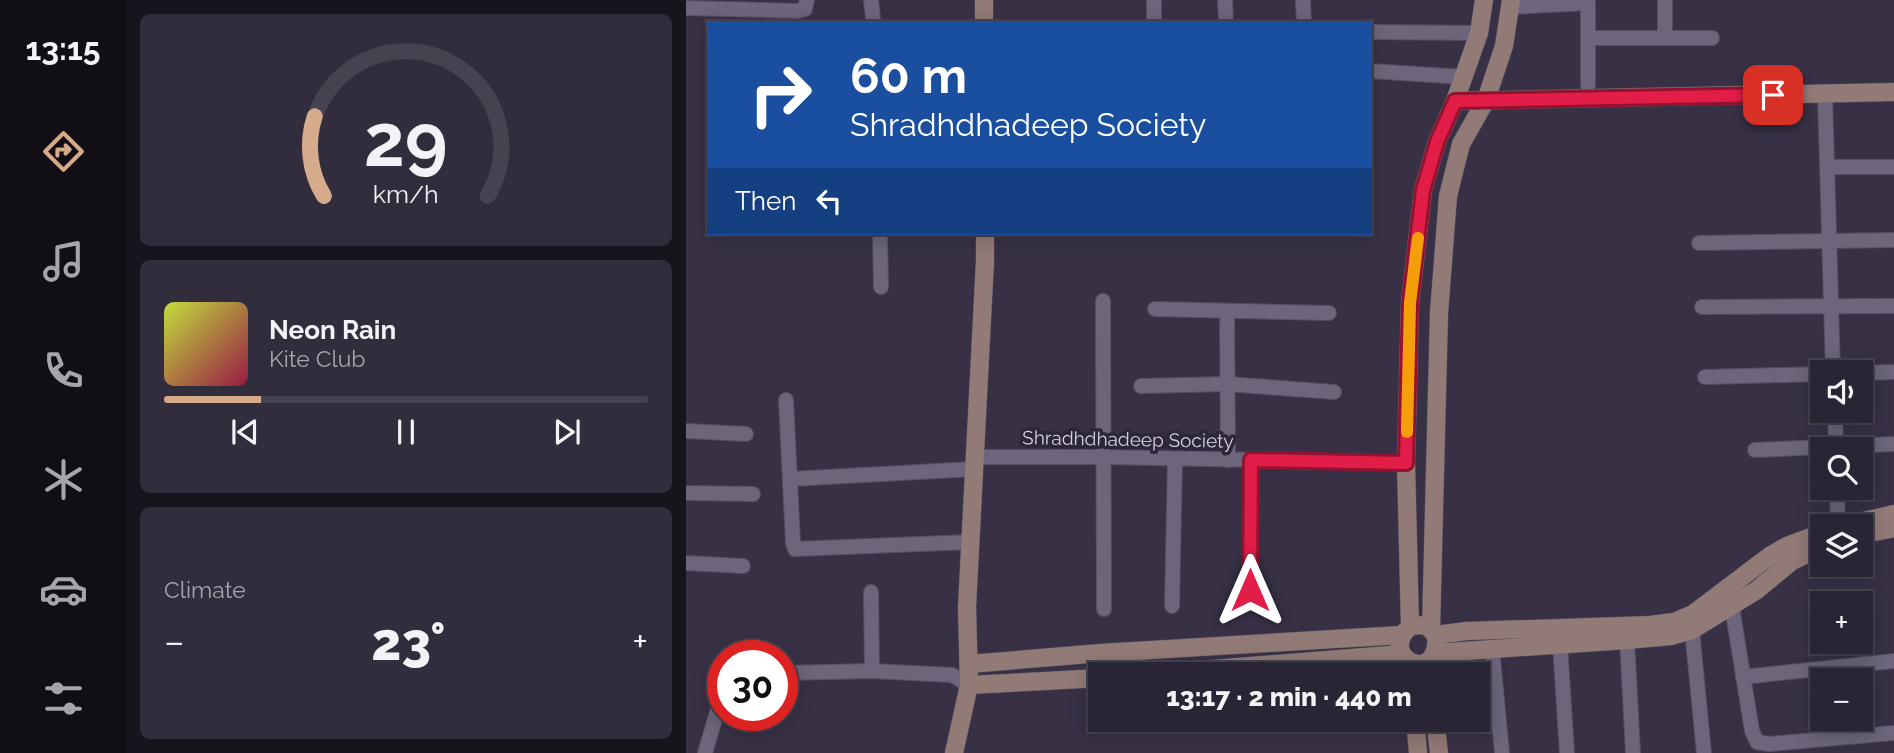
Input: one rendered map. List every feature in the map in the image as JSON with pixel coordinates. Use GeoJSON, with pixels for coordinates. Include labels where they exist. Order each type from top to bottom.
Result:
{"type":"FeatureCollection","features":[{"type":"Feature","properties":{"kind":"street"},"geometry":{"type":"LineString","coordinates":[[686,8],[745,5],[797,11],[805,9],[807,0]]}},
{"type":"Feature","properties":{"kind":"street"},"geometry":{"type":"LineString","coordinates":[[871,0],[873,18]]}},
{"type":"Feature","properties":{"kind":"street"},"geometry":{"type":"LineString","coordinates":[[984,0],[984,21]]}},
{"type":"Feature","properties":{"kind":"street"},"geometry":{"type":"LineString","coordinates":[[1154,0],[1154,21]]}},
{"type":"Feature","properties":{"kind":"street"},"geometry":{"type":"LineString","coordinates":[[1225,0],[1226,21]]}},
{"type":"Feature","properties":{"kind":"street"},"geometry":{"type":"LineString","coordinates":[[1303,0],[1304,21]]}},
{"type":"Feature","properties":{"kind":"street"},"geometry":{"type":"LineString","coordinates":[[1423,655],[1399,642],[1406,631],[1410,303],[1423,190],[1437,142],[1479,33],[1484,0]]}},
{"type":"Feature","properties":{"kind":"street"},"geometry":{"type":"LineString","coordinates":[[1665,0],[1665,38]]}},
{"type":"Feature","properties":{"kind":"street"},"geometry":{"type":"LineString","coordinates":[[1423,655],[1438,313],[1447,196],[1461,144],[1486,100],[1504,46],[1510,3],[1588,2],[1588,85]]}},
{"type":"Feature","properties":{"kind":"street"},"geometry":{"type":"LineString","coordinates":[[1372,32],[1479,33]]}},
{"type":"Feature","properties":{"kind":"street"},"geometry":{"type":"LineString","coordinates":[[1588,38],[1712,38]]}},
{"type":"Feature","properties":{"kind":"street"},"geometry":{"type":"LineString","coordinates":[[1372,71],[1463,77]]}},
{"type":"Feature","properties":{"kind":"street"},"geometry":{"type":"LineString","coordinates":[[1455,101],[1894,92]]}},
{"type":"Feature","properties":{"kind":"street"},"geometry":{"type":"LineString","coordinates":[[1825,94],[1833,360]]}},
{"type":"Feature","properties":{"kind":"street"},"geometry":{"type":"LineString","coordinates":[[1828,167],[1894,167]]}},
{"type":"Feature","properties":{"kind":"street"},"geometry":{"type":"LineString","coordinates":[[880,235],[881,287]]}},
{"type":"Feature","properties":{"kind":"street"},"geometry":{"type":"LineString","coordinates":[[954,753],[969,685],[967,607],[985,235]]}},
{"type":"Feature","properties":{"kind":"street"},"geometry":{"type":"LineString","coordinates":[[1699,243],[1894,240]]}},
{"type":"Feature","properties":{"kind":"street"},"geometry":{"type":"LineString","coordinates":[[1103,302],[1104,609]]}},
{"type":"Feature","properties":{"kind":"street"},"geometry":{"type":"LineString","coordinates":[[1702,307],[1894,306]]}},
{"type":"Feature","properties":{"kind":"street"},"geometry":{"type":"LineString","coordinates":[[1155,309],[1329,313]]}},
{"type":"Feature","properties":{"kind":"street"},"geometry":{"type":"LineString","coordinates":[[1227,311],[1228,460]]}},
{"type":"Feature","properties":{"kind":"street"},"geometry":{"type":"LineString","coordinates":[[1873,373],[1894,372]]}},
{"type":"Feature","properties":{"kind":"street"},"geometry":{"type":"LineString","coordinates":[[1705,377],[1810,374]]}},
{"type":"Feature","properties":{"kind":"street"},"geometry":{"type":"LineString","coordinates":[[1141,386],[1227,384],[1334,392]]}},
{"type":"Feature","properties":{"kind":"street"},"geometry":{"type":"LineString","coordinates":[[786,400],[795,549],[970,542]]}},
{"type":"Feature","properties":{"kind":"street"},"geometry":{"type":"LineString","coordinates":[[686,431],[746,434]]}},
{"type":"Feature","properties":{"kind":"street"},"geometry":{"type":"LineString","coordinates":[[1873,445],[1894,444]]}},
{"type":"Feature","properties":{"kind":"street"},"geometry":{"type":"LineString","coordinates":[[1755,450],[1810,449]]}},
{"type":"Feature","properties":{"kind":"street","name":"Shradhdhadeep Society"},"geometry":{"type":"LineString","coordinates":[[790,479],[974,463],[1103,457],[1406,463]]}},
{"type":"Feature","properties":{"kind":"street"},"geometry":{"type":"LineString","coordinates":[[1172,606],[1175,459]]}},
{"type":"Feature","properties":{"kind":"street"},"geometry":{"type":"LineString","coordinates":[[1250,590],[1251,460]]}},
{"type":"Feature","properties":{"kind":"street"},"geometry":{"type":"LineString","coordinates":[[686,493],[753,494]]}},
{"type":"Feature","properties":{"kind":"street"},"geometry":{"type":"LineString","coordinates":[[1873,519],[1894,514]]}},
{"type":"Feature","properties":{"kind":"street"},"geometry":{"type":"LineString","coordinates":[[1873,532],[1894,528]]}},
{"type":"Feature","properties":{"kind":"street"},"geometry":{"type":"LineString","coordinates":[[1423,655],[1478,630],[1674,622],[1693,614],[1770,555],[1810,537]]}},
{"type":"Feature","properties":{"kind":"street"},"geometry":{"type":"LineString","coordinates":[[1322,662],[1671,636],[1692,631],[1757,590],[1792,561],[1810,553]]}},
{"type":"Feature","properties":{"kind":"street"},"geometry":{"type":"LineString","coordinates":[[686,563],[743,566]]}},
{"type":"Feature","properties":{"kind":"street"},"geometry":{"type":"LineString","coordinates":[[871,592],[872,671]]}},
{"type":"Feature","properties":{"kind":"street"},"geometry":{"type":"LineString","coordinates":[[1732,607],[1752,731],[1757,742],[1769,744],[1894,733]]}},
{"type":"Feature","properties":{"kind":"street"},"geometry":{"type":"LineString","coordinates":[[952,675],[969,664],[1406,631],[1421,625],[1423,655]]}},
{"type":"Feature","properties":{"kind":"street"},"geometry":{"type":"LineString","coordinates":[[1692,631],[1704,753]]}},
{"type":"Feature","properties":{"kind":"street"},"geometry":{"type":"LineString","coordinates":[[1627,640],[1633,753]]}},
{"type":"Feature","properties":{"kind":"street"},"geometry":{"type":"LineString","coordinates":[[1560,644],[1567,753]]}},
{"type":"Feature","properties":{"kind":"street"},"geometry":{"type":"LineString","coordinates":[[1492,648],[1502,753]]}},
{"type":"Feature","properties":{"kind":"street"},"geometry":{"type":"LineString","coordinates":[[1744,677],[1894,661]]}},
{"type":"Feature","properties":{"kind":"street"},"geometry":{"type":"LineString","coordinates":[[798,673],[872,671],[952,675],[969,685],[1088,679]]}},
{"type":"Feature","properties":{"kind":"street"},"geometry":{"type":"LineString","coordinates":[[705,753],[711,731]]}},
{"type":"Feature","properties":{"kind":"street"},"geometry":{"type":"LineString","coordinates":[[1416,732],[1418,753]]}},
{"type":"Feature","properties":{"kind":"street"},"geometry":{"type":"LineString","coordinates":[[1437,732],[1439,753]]}},
{"type":"Feature","properties":{"kind":"slow traffic"},"geometry":{"type":"LineString","coordinates":[[1407,432],[1410,303],[1418,238]]}},
{"type":"Feature","properties":{"kind":"route"},"geometry":{"type":"LineString","coordinates":[[1250,590],[1251,460],[1406,463],[1410,303],[1423,190],[1437,142],[1455,101],[1773,95]]}}]}
